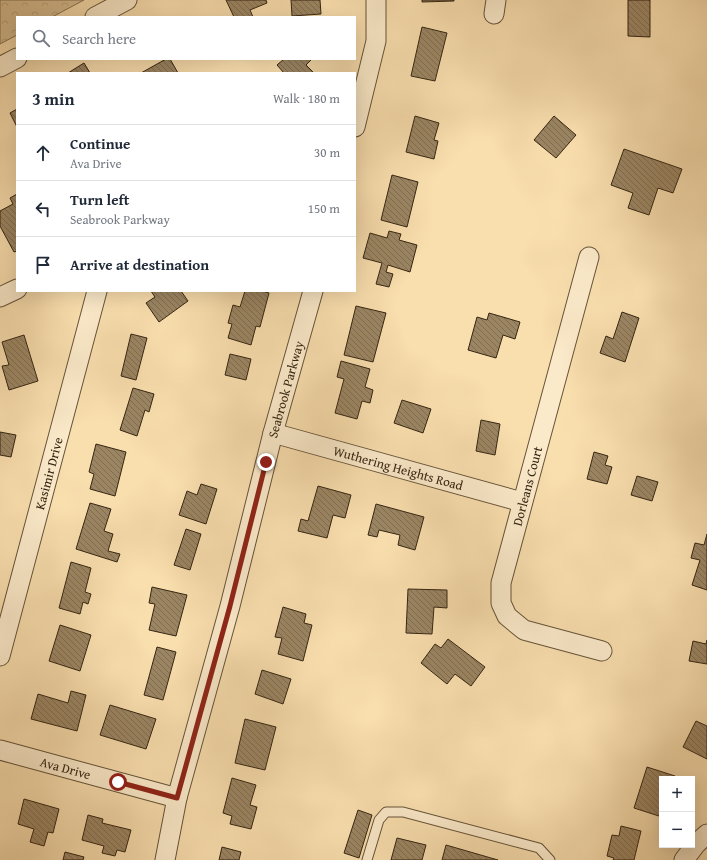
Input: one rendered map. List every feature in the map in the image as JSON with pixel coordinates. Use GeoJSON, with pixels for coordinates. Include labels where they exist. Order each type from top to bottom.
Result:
{"type":"FeatureCollection","features":[{"type":"Feature","properties":{"kind":"street"},"geometry":{"type":"LineString","coordinates":[[97,16],[127,0]]}},
{"type":"Feature","properties":{"kind":"street"},"geometry":{"type":"LineString","coordinates":[[356,121],[376,41],[376,0]]}},
{"type":"Feature","properties":{"kind":"street"},"geometry":{"type":"LineString","coordinates":[[0,67],[16,59]]}},
{"type":"Feature","properties":{"kind":"street","name":"Dorleans Court"},"geometry":{"type":"LineString","coordinates":[[589,257],[501,583],[502,603],[507,616],[524,630],[602,651]]}},
{"type":"Feature","properties":{"kind":"street"},"geometry":{"type":"LineString","coordinates":[[0,298],[16,290]]}},
{"type":"Feature","properties":{"kind":"street","name":"Kasimir Drive"},"geometry":{"type":"LineString","coordinates":[[0,656],[97,292]]}},
{"type":"Feature","properties":{"kind":"street","name":"Seabrook Parkway"},"geometry":{"type":"LineString","coordinates":[[165,860],[177,798],[230,606],[273,433],[313,292]]}},
{"type":"Feature","properties":{"kind":"street","name":"Wuthering Heights Road"},"geometry":{"type":"LineString","coordinates":[[273,433],[522,502]]}},
{"type":"Feature","properties":{"kind":"street","name":"Ava Drive"},"geometry":{"type":"LineString","coordinates":[[0,750],[177,798]]}},
{"type":"Feature","properties":{"kind":"street"},"geometry":{"type":"LineString","coordinates":[[684,860],[696,844],[707,834]]}},
{"type":"Feature","properties":{"kind":"lane"},"geometry":{"type":"LineString","coordinates":[[367,860],[379,820],[386,812],[403,812],[539,848],[550,860]]}},
{"type":"Feature","properties":{"kind":"green space"},"geometry":{"type":"Polygon","coordinates":[[[0,0],[84,0],[54,16],[16,16],[16,36],[0,44],[0,0]]]}},
{"type":"Feature","properties":{"kind":"building"},"geometry":{"type":"Polygon","coordinates":[[[226,0],[266,0],[267,3],[250,10],[253,16],[234,16],[226,0]]]}},
{"type":"Feature","properties":{"kind":"building"},"geometry":{"type":"Polygon","coordinates":[[[291,0],[320,0],[321,14],[292,16],[291,0]]]}},
{"type":"Feature","properties":{"kind":"building"},"geometry":{"type":"Polygon","coordinates":[[[422,0],[454,0],[454,1],[422,2],[422,0]]]}},
{"type":"Feature","properties":{"kind":"building"},"geometry":{"type":"Polygon","coordinates":[[[628,0],[650,0],[650,37],[628,36],[628,0]]]}},
{"type":"Feature","properties":{"kind":"building"},"geometry":{"type":"Polygon","coordinates":[[[422,27],[447,33],[435,81],[411,76],[422,27]]]}},
{"type":"Feature","properties":{"kind":"building"},"geometry":{"type":"Polygon","coordinates":[[[164,60],[171,60],[177,72],[143,72],[164,60]]]}},
{"type":"Feature","properties":{"kind":"building"},"geometry":{"type":"Polygon","coordinates":[[[283,60],[311,60],[306,65],[313,72],[283,72],[277,65],[283,60]]]}},
{"type":"Feature","properties":{"kind":"building"},"geometry":{"type":"Polygon","coordinates":[[[84,63],[89,72],[70,72],[84,63]]]}},
{"type":"Feature","properties":{"kind":"building"},"geometry":{"type":"Polygon","coordinates":[[[16,110],[16,125],[10,113],[16,110]]]}},
{"type":"Feature","properties":{"kind":"building"},"geometry":{"type":"Polygon","coordinates":[[[415,116],[439,123],[434,140],[438,141],[434,159],[406,152],[415,116]]]}},
{"type":"Feature","properties":{"kind":"building"},"geometry":{"type":"Polygon","coordinates":[[[554,116],[576,135],[556,158],[534,140],[554,116]]]}},
{"type":"Feature","properties":{"kind":"building"},"geometry":{"type":"Polygon","coordinates":[[[624,149],[682,169],[673,193],[658,188],[649,215],[628,208],[633,193],[611,185],[624,149]]]}},
{"type":"Feature","properties":{"kind":"building"},"geometry":{"type":"Polygon","coordinates":[[[392,175],[418,182],[407,227],[381,220],[392,175]]]}},
{"type":"Feature","properties":{"kind":"building"},"geometry":{"type":"Polygon","coordinates":[[[16,195],[16,251],[14,252],[0,226],[0,211],[13,204],[10,198],[16,195]]]}},
{"type":"Feature","properties":{"kind":"building"},"geometry":{"type":"Polygon","coordinates":[[[389,231],[401,234],[399,240],[417,245],[410,272],[388,265],[386,272],[393,274],[389,287],[376,284],[382,263],[363,258],[370,233],[387,238],[389,231]]]}},
{"type":"Feature","properties":{"kind":"building"},"geometry":{"type":"Polygon","coordinates":[[[152,292],[182,292],[188,301],[159,322],[146,303],[155,297],[152,292]]]}},
{"type":"Feature","properties":{"kind":"building"},"geometry":{"type":"Polygon","coordinates":[[[245,292],[269,293],[260,327],[256,326],[251,345],[228,338],[232,324],[228,323],[233,305],[240,307],[245,292]]]}},
{"type":"Feature","properties":{"kind":"building"},"geometry":{"type":"Polygon","coordinates":[[[356,306],[386,313],[373,362],[344,355],[356,306]]]}},
{"type":"Feature","properties":{"kind":"building"},"geometry":{"type":"Polygon","coordinates":[[[622,312],[639,318],[625,362],[600,353],[606,336],[613,339],[622,312]]]}},
{"type":"Feature","properties":{"kind":"building"},"geometry":{"type":"Polygon","coordinates":[[[489,313],[520,322],[515,339],[503,335],[496,358],[468,350],[477,317],[487,320],[489,313]]]}},
{"type":"Feature","properties":{"kind":"building"},"geometry":{"type":"Polygon","coordinates":[[[131,334],[147,338],[136,380],[121,376],[131,334]]]}},
{"type":"Feature","properties":{"kind":"building"},"geometry":{"type":"Polygon","coordinates":[[[24,335],[38,381],[9,390],[2,366],[9,365],[2,342],[24,335]]]}},
{"type":"Feature","properties":{"kind":"building"},"geometry":{"type":"Polygon","coordinates":[[[230,354],[251,359],[246,380],[225,375],[230,354]]]}},
{"type":"Feature","properties":{"kind":"building"},"geometry":{"type":"Polygon","coordinates":[[[341,361],[370,369],[365,387],[373,390],[370,403],[362,401],[357,419],[335,413],[344,379],[337,377],[341,361]]]}},
{"type":"Feature","properties":{"kind":"building"},"geometry":{"type":"Polygon","coordinates":[[[133,388],[154,394],[149,412],[145,410],[137,436],[120,430],[133,388]]]}},
{"type":"Feature","properties":{"kind":"building"},"geometry":{"type":"Polygon","coordinates":[[[402,400],[431,409],[423,433],[394,423],[402,400]]]}},
{"type":"Feature","properties":{"kind":"building"},"geometry":{"type":"Polygon","coordinates":[[[481,420],[500,424],[495,455],[476,451],[481,420]]]}},
{"type":"Feature","properties":{"kind":"building"},"geometry":{"type":"Polygon","coordinates":[[[0,432],[16,435],[11,457],[0,455],[0,432]]]}},
{"type":"Feature","properties":{"kind":"building"},"geometry":{"type":"Polygon","coordinates":[[[96,444],[126,452],[115,496],[90,489],[94,474],[89,472],[96,444]]]}},
{"type":"Feature","properties":{"kind":"building"},"geometry":{"type":"Polygon","coordinates":[[[594,452],[608,456],[605,465],[612,467],[607,484],[587,479],[594,452]]]}},
{"type":"Feature","properties":{"kind":"building"},"geometry":{"type":"Polygon","coordinates":[[[637,476],[658,482],[652,501],[631,495],[637,476]]]}},
{"type":"Feature","properties":{"kind":"building"},"geometry":{"type":"Polygon","coordinates":[[[201,484],[217,489],[206,524],[179,515],[187,491],[197,495],[201,484]]]}},
{"type":"Feature","properties":{"kind":"building"},"geometry":{"type":"Polygon","coordinates":[[[318,486],[351,495],[345,518],[333,515],[327,538],[298,531],[301,519],[308,521],[318,486]]]}},
{"type":"Feature","properties":{"kind":"building"},"geometry":{"type":"Polygon","coordinates":[[[90,503],[111,509],[104,531],[113,534],[108,551],[120,554],[117,562],[76,549],[90,503]]]}},
{"type":"Feature","properties":{"kind":"building"},"geometry":{"type":"Polygon","coordinates":[[[376,504],[424,517],[415,550],[398,545],[400,535],[379,530],[377,537],[368,535],[376,504]]]}},
{"type":"Feature","properties":{"kind":"building"},"geometry":{"type":"Polygon","coordinates":[[[186,529],[201,534],[190,570],[174,565],[186,529]]]}},
{"type":"Feature","properties":{"kind":"building"},"geometry":{"type":"Polygon","coordinates":[[[707,534],[707,590],[692,585],[700,560],[691,558],[695,543],[704,545],[707,534]]]}},
{"type":"Feature","properties":{"kind":"building"},"geometry":{"type":"Polygon","coordinates":[[[71,562],[91,568],[85,592],[91,594],[88,604],[83,602],[80,614],[59,608],[71,562]]]}},
{"type":"Feature","properties":{"kind":"building"},"geometry":{"type":"Polygon","coordinates":[[[152,587],[187,595],[176,636],[149,630],[155,604],[149,603],[152,587]]]}},
{"type":"Feature","properties":{"kind":"building"},"geometry":{"type":"Polygon","coordinates":[[[408,589],[447,590],[447,608],[434,607],[432,634],[406,633],[408,589]]]}},
{"type":"Feature","properties":{"kind":"building"},"geometry":{"type":"Polygon","coordinates":[[[283,607],[306,614],[304,623],[312,625],[303,661],[278,654],[282,638],[275,637],[283,607]]]}},
{"type":"Feature","properties":{"kind":"building"},"geometry":{"type":"Polygon","coordinates":[[[60,625],[91,635],[80,671],[49,661],[60,625]]]}},
{"type":"Feature","properties":{"kind":"building"},"geometry":{"type":"Polygon","coordinates":[[[448,639],[485,667],[471,686],[455,674],[447,684],[421,663],[435,644],[441,648],[448,639]]]}},
{"type":"Feature","properties":{"kind":"building"},"geometry":{"type":"Polygon","coordinates":[[[707,640],[707,664],[689,661],[693,641],[706,644],[707,640]]]}},
{"type":"Feature","properties":{"kind":"building"},"geometry":{"type":"Polygon","coordinates":[[[157,647],[176,652],[163,700],[144,695],[157,647]]]}},
{"type":"Feature","properties":{"kind":"building"},"geometry":{"type":"Polygon","coordinates":[[[262,670],[291,679],[283,704],[255,694],[262,670]]]}},
{"type":"Feature","properties":{"kind":"building"},"geometry":{"type":"Polygon","coordinates":[[[71,691],[86,695],[77,731],[31,719],[38,694],[68,703],[71,691]]]}},
{"type":"Feature","properties":{"kind":"building"},"geometry":{"type":"Polygon","coordinates":[[[110,705],[156,719],[146,749],[100,735],[110,705]]]}},
{"type":"Feature","properties":{"kind":"building"},"geometry":{"type":"Polygon","coordinates":[[[245,719],[276,727],[265,770],[235,763],[245,719]]]}},
{"type":"Feature","properties":{"kind":"building"},"geometry":{"type":"Polygon","coordinates":[[[696,721],[707,726],[707,759],[683,747],[696,721]]]}},
{"type":"Feature","properties":{"kind":"building"},"geometry":{"type":"Polygon","coordinates":[[[647,767],[675,776],[659,776],[659,816],[634,808],[647,767]]]}},
{"type":"Feature","properties":{"kind":"building"},"geometry":{"type":"Polygon","coordinates":[[[232,778],[256,785],[250,805],[257,807],[251,829],[230,824],[232,816],[223,813],[232,778]]]}},
{"type":"Feature","properties":{"kind":"building"},"geometry":{"type":"Polygon","coordinates":[[[24,799],[59,809],[53,833],[48,832],[44,846],[30,842],[34,829],[18,824],[24,799]]]}},
{"type":"Feature","properties":{"kind":"building"},"geometry":{"type":"Polygon","coordinates":[[[358,810],[372,815],[359,858],[344,853],[358,810]]]}},
{"type":"Feature","properties":{"kind":"building"},"geometry":{"type":"Polygon","coordinates":[[[88,815],[103,819],[102,823],[131,830],[125,852],[117,850],[115,856],[102,853],[104,846],[82,840],[88,815]]]}},
{"type":"Feature","properties":{"kind":"building"},"geometry":{"type":"Polygon","coordinates":[[[621,826],[641,831],[634,860],[613,860],[614,858],[607,856],[612,835],[619,836],[621,826]]]}},
{"type":"Feature","properties":{"kind":"building"},"geometry":{"type":"Polygon","coordinates":[[[397,838],[426,845],[422,860],[391,860],[397,838]]]}},
{"type":"Feature","properties":{"kind":"building"},"geometry":{"type":"Polygon","coordinates":[[[446,845],[498,860],[442,860],[446,845]]]}},
{"type":"Feature","properties":{"kind":"building"},"geometry":{"type":"Polygon","coordinates":[[[222,847],[241,852],[239,860],[219,860],[222,847]]]}},
{"type":"Feature","properties":{"kind":"building"},"geometry":{"type":"Polygon","coordinates":[[[65,852],[84,857],[83,860],[63,860],[65,852]]]}},
{"type":"Feature","properties":{"kind":"route"},"geometry":{"type":"LineString","coordinates":[[118,782],[177,798],[230,606],[266,462]]}}]}
